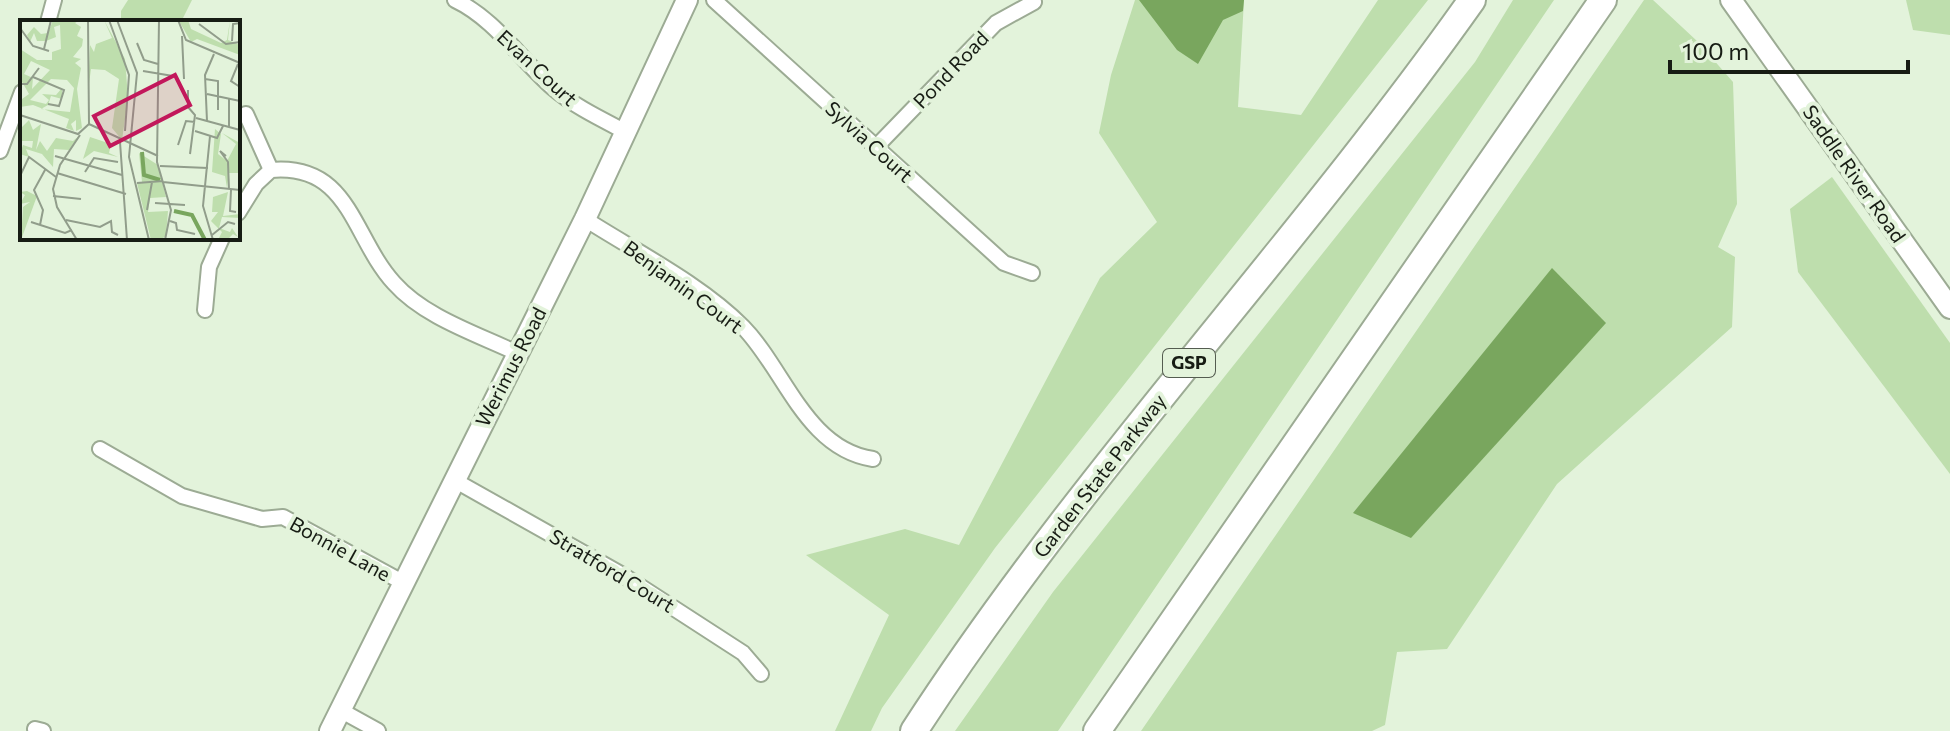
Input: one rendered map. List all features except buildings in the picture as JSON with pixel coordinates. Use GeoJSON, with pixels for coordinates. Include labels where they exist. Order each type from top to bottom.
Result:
{"type":"FeatureCollection","features":[{"type":"Feature","properties":{"kind":"highway","name":"Garden State Parkway"},"geometry":{"type":"LineString","coordinates":[[914,731],[1043,549],[1377,128],[1472,0]]}},
{"type":"Feature","properties":{"kind":"highway"},"geometry":{"type":"LineString","coordinates":[[1097,731],[1603,0]]}},
{"type":"Feature","properties":{"kind":"main road","name":"Werimus Road"},"geometry":{"type":"LineString","coordinates":[[330,731],[585,219],[687,0]]}},
{"type":"Feature","properties":{"kind":"main road","name":"Saddle River Road"},"geometry":{"type":"LineString","coordinates":[[1731,0],[1950,308]]}},
{"type":"Feature","properties":{"kind":"street"},"geometry":{"type":"LineString","coordinates":[[49,20],[54,0]]}},
{"type":"Feature","properties":{"kind":"street","name":"Evan Court"},"geometry":{"type":"LineString","coordinates":[[455,0],[478,12],[553,88],[581,109],[624,131]]}},
{"type":"Feature","properties":{"kind":"street","name":"Sylvia Court"},"geometry":{"type":"LineString","coordinates":[[714,0],[1004,263],[1032,273]]}},
{"type":"Feature","properties":{"kind":"street","name":"Pond Road"},"geometry":{"type":"LineString","coordinates":[[875,148],[996,23],[1034,2]]}},
{"type":"Feature","properties":{"kind":"street"},"geometry":{"type":"LineString","coordinates":[[0,151],[20,97]]}},
{"type":"Feature","properties":{"kind":"street"},"geometry":{"type":"LineString","coordinates":[[246,114],[271,170]]}},
{"type":"Feature","properties":{"kind":"street"},"geometry":{"type":"LineString","coordinates":[[240,210],[256,184],[271,170],[310,172],[327,183],[394,283],[434,313],[517,353]]}},
{"type":"Feature","properties":{"kind":"street","name":"Benjamin Court"},"geometry":{"type":"LineString","coordinates":[[585,219],[695,290],[743,327],[795,402],[819,429],[855,457],[873,459]]}},
{"type":"Feature","properties":{"kind":"street"},"geometry":{"type":"LineString","coordinates":[[205,310],[209,267],[221,240]]}},
{"type":"Feature","properties":{"kind":"street","name":"Bonnie Lane"},"geometry":{"type":"LineString","coordinates":[[100,449],[182,496],[262,519],[283,517],[404,583]]}},
{"type":"Feature","properties":{"kind":"street","name":"Stratford Court"},"geometry":{"type":"LineString","coordinates":[[454,480],[621,574],[743,653],[761,674]]}},
{"type":"Feature","properties":{"kind":"street"},"geometry":{"type":"LineString","coordinates":[[340,710],[378,731]]}},
{"type":"Feature","properties":{"kind":"shaded area"},"geometry":{"type":"Polygon","coordinates":[[[128,0],[192,0],[182,20],[121,20],[121,11],[128,0]]]}},
{"type":"Feature","properties":{"kind":"shaded area"},"geometry":{"type":"Polygon","coordinates":[[[1135,0],[1244,0],[1238,107],[1301,115],[1378,0],[1428,0],[995,548],[882,708],[871,731],[835,731],[889,615],[806,555],[905,529],[959,545],[1100,278],[1157,222],[1099,133],[1111,75],[1135,0]]]}},
{"type":"Feature","properties":{"kind":"shaded area"},"geometry":{"type":"Polygon","coordinates":[[[1139,0],[1244,0],[1243,11],[1223,20],[1198,64],[1177,50],[1139,0]]]}},
{"type":"Feature","properties":{"kind":"shaded area"},"geometry":{"type":"Polygon","coordinates":[[[1513,0],[1554,0],[1058,731],[955,731],[1053,592],[1475,62],[1513,0]]]}},
{"type":"Feature","properties":{"kind":"shaded area"},"geometry":{"type":"Polygon","coordinates":[[[1644,0],[1653,0],[1697,41],[1733,82],[1737,204],[1718,247],[1735,257],[1732,327],[1557,484],[1447,649],[1397,652],[1385,725],[1372,731],[1141,731],[1644,0]]]}},
{"type":"Feature","properties":{"kind":"shaded area"},"geometry":{"type":"Polygon","coordinates":[[[1906,0],[1950,0],[1950,35],[1913,30],[1906,0]]]}},
{"type":"Feature","properties":{"kind":"shaded area"},"geometry":{"type":"Polygon","coordinates":[[[1832,177],[1950,343],[1950,474],[1798,272],[1790,209],[1832,177]]]}},
{"type":"Feature","properties":{"kind":"shaded area"},"geometry":{"type":"Polygon","coordinates":[[[1552,268],[1606,323],[1411,538],[1353,513],[1552,268]]]}}]}
